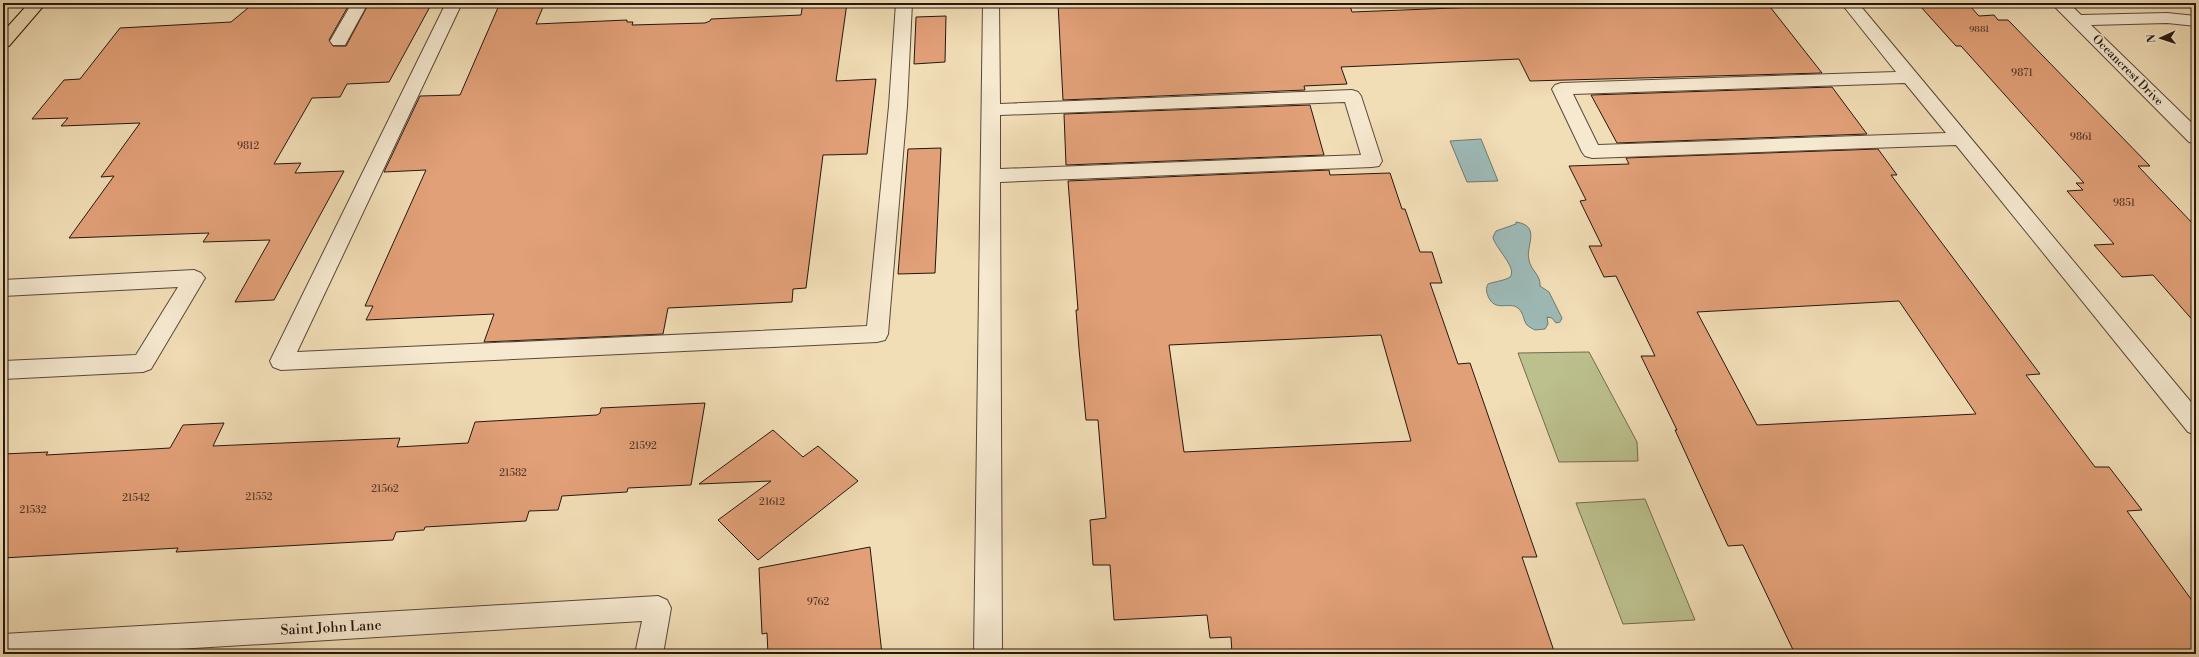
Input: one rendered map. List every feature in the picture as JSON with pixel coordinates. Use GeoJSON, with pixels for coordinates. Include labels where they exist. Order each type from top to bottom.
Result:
{"type":"FeatureCollection","features":[{"type":"Feature","properties":{"kind":"main road"},"geometry":{"type":"LineString","coordinates":[[3,42],[38,3]]}},
{"type":"Feature","properties":{"kind":"street"},"geometry":{"type":"LineString","coordinates":[[339,41],[360,3]]}},
{"type":"Feature","properties":{"kind":"street"},"geometry":{"type":"LineString","coordinates":[[454,3],[281,361],[877,334],[898,106],[904,3]]}},
{"type":"Feature","properties":{"kind":"street"},"geometry":{"type":"LineString","coordinates":[[988,654],[991,3]]}},
{"type":"Feature","properties":{"kind":"street"},"geometry":{"type":"LineString","coordinates":[[1849,3],[2196,425]]}},
{"type":"Feature","properties":{"kind":"street","name":"Oceancrest Drive"},"geometry":{"type":"LineString","coordinates":[[2059,3],[2196,138]]}},
{"type":"Feature","properties":{"kind":"street"},"geometry":{"type":"LineString","coordinates":[[2077,20],[2167,18],[2196,21]]}},
{"type":"Feature","properties":{"kind":"street"},"geometry":{"type":"LineString","coordinates":[[1910,77],[1561,89],[1592,152],[1960,139]]}},
{"type":"Feature","properties":{"kind":"street"},"geometry":{"type":"LineString","coordinates":[[990,110],[1352,96],[1372,161],[990,176]]}},
{"type":"Feature","properties":{"kind":"street"},"geometry":{"type":"LineString","coordinates":[[3,288],[194,278],[143,363],[3,370]]}},
{"type":"Feature","properties":{"kind":"street","name":"Saint John Lane"},"geometry":{"type":"LineString","coordinates":[[3,647],[658,608],[649,654]]}},
{"type":"Feature","properties":{"kind":"green space"},"geometry":{"type":"Polygon","coordinates":[[[1589,352],[1637,442],[1638,461],[1559,462],[1518,353],[1589,352]]]}},
{"type":"Feature","properties":{"kind":"green space"},"geometry":{"type":"Polygon","coordinates":[[[1645,499],[1695,620],[1623,624],[1576,503],[1645,499]]]}},
{"type":"Feature","properties":{"kind":"water"},"geometry":{"type":"Polygon","coordinates":[[[1481,139],[1498,181],[1467,182],[1450,141],[1481,139]]]}},
{"type":"Feature","properties":{"kind":"water"},"geometry":{"type":"Polygon","coordinates":[[[1516,222],[1524,224],[1530,232],[1531,237],[1528,255],[1530,264],[1539,279],[1540,286],[1549,292],[1562,318],[1560,322],[1556,323],[1552,318],[1547,317],[1548,324],[1545,329],[1535,330],[1530,327],[1527,325],[1518,308],[1514,306],[1494,304],[1487,293],[1488,284],[1508,278],[1512,273],[1511,268],[1493,237],[1496,231],[1516,224],[1516,222]]]}},
{"type":"Feature","properties":{"kind":"building"},"geometry":{"type":"Polygon","coordinates":[[[254,3],[350,3],[329,40],[333,46],[346,46],[369,3],[432,3],[389,82],[347,84],[340,97],[312,98],[274,164],[301,163],[295,173],[344,171],[274,300],[235,302],[270,240],[203,242],[209,233],[69,238],[114,176],[101,177],[140,123],[61,126],[68,118],[32,119],[64,80],[80,79],[120,28],[231,22],[254,3]]]}},
{"type":"Feature","properties":{"kind":"building"},"geometry":{"type":"Polygon","coordinates":[[[500,3],[539,3],[537,7],[543,7],[536,24],[627,20],[627,22],[633,22],[632,25],[705,23],[711,19],[801,15],[803,3],[847,3],[836,81],[876,79],[867,154],[823,155],[806,288],[793,289],[792,302],[668,308],[663,334],[484,342],[494,314],[366,320],[373,306],[365,306],[426,170],[384,172],[420,96],[460,95],[500,3]]]}},
{"type":"Feature","properties":{"kind":"building"},"geometry":{"type":"Polygon","coordinates":[[[1058,3],[1349,3],[1352,12],[1479,7],[1477,3],[1767,3],[1822,73],[1530,81],[1519,59],[1341,67],[1347,84],[1304,86],[1305,90],[1063,100],[1058,3]]]}},
{"type":"Feature","properties":{"kind":"building"},"geometry":{"type":"Polygon","coordinates":[[[1969,5],[1979,16],[1994,15],[1998,20],[2008,20],[2150,166],[2138,166],[2196,227],[2196,324],[2153,275],[2122,277],[2094,245],[2114,244],[2067,191],[2083,190],[2076,183],[2084,183],[1961,46],[1956,46],[1921,7],[1969,5]]]}},
{"type":"Feature","properties":{"kind":"building"},"geometry":{"type":"Polygon","coordinates":[[[946,16],[945,62],[914,64],[916,17],[946,16]]]}},
{"type":"Feature","properties":{"kind":"building"},"geometry":{"type":"Polygon","coordinates":[[[1832,87],[1867,134],[1617,143],[1591,95],[1832,87]]]}},
{"type":"Feature","properties":{"kind":"building"},"geometry":{"type":"Polygon","coordinates":[[[1310,105],[1324,155],[1066,165],[1064,114],[1310,105]]]}},
{"type":"Feature","properties":{"kind":"building"},"geometry":{"type":"Polygon","coordinates":[[[941,148],[935,273],[898,274],[908,149],[941,148]]]}},
{"type":"Feature","properties":{"kind":"building"},"geometry":{"type":"Polygon","coordinates":[[[1878,149],[1897,175],[1891,175],[2040,374],[2026,375],[2095,467],[2109,467],[2142,510],[2127,511],[2196,606],[2196,652],[2162,654],[1795,654],[1743,545],[1728,546],[1675,430],[1677,430],[1641,356],[1655,356],[1616,276],[1604,277],[1589,246],[1602,246],[1580,201],[1586,200],[1569,166],[1629,164],[1626,158],[1878,149]],[[1899,301],[1697,312],[1757,425],[1976,414],[1899,301]]]}},
{"type":"Feature","properties":{"kind":"building"},"geometry":{"type":"Polygon","coordinates":[[[1329,170],[1330,175],[1390,173],[1402,209],[1405,209],[1420,252],[1432,252],[1442,283],[1430,283],[1458,364],[1470,363],[1537,557],[1522,557],[1555,654],[1232,654],[1231,637],[1210,638],[1207,615],[1114,620],[1110,565],[1093,565],[1090,520],[1106,518],[1098,420],[1086,420],[1076,310],[1078,310],[1068,181],[1329,170]],[[1381,335],[1169,345],[1184,452],[1411,441],[1381,335]]]}},
{"type":"Feature","properties":{"kind":"building"},"geometry":{"type":"Polygon","coordinates":[[[705,403],[691,485],[628,488],[627,492],[562,496],[558,510],[529,511],[526,521],[425,527],[424,530],[396,532],[393,540],[176,552],[178,548],[3,558],[3,454],[48,452],[46,455],[170,448],[183,425],[224,423],[213,446],[400,438],[397,447],[468,443],[475,422],[597,415],[600,413],[601,408],[705,403]]]}},
{"type":"Feature","properties":{"kind":"building"},"geometry":{"type":"Polygon","coordinates":[[[773,430],[803,457],[818,446],[858,481],[758,560],[718,520],[771,481],[699,484],[773,430]]]}},
{"type":"Feature","properties":{"kind":"building"},"geometry":{"type":"Polygon","coordinates":[[[870,547],[882,654],[768,654],[767,633],[762,634],[759,568],[870,547]]]}}]}
